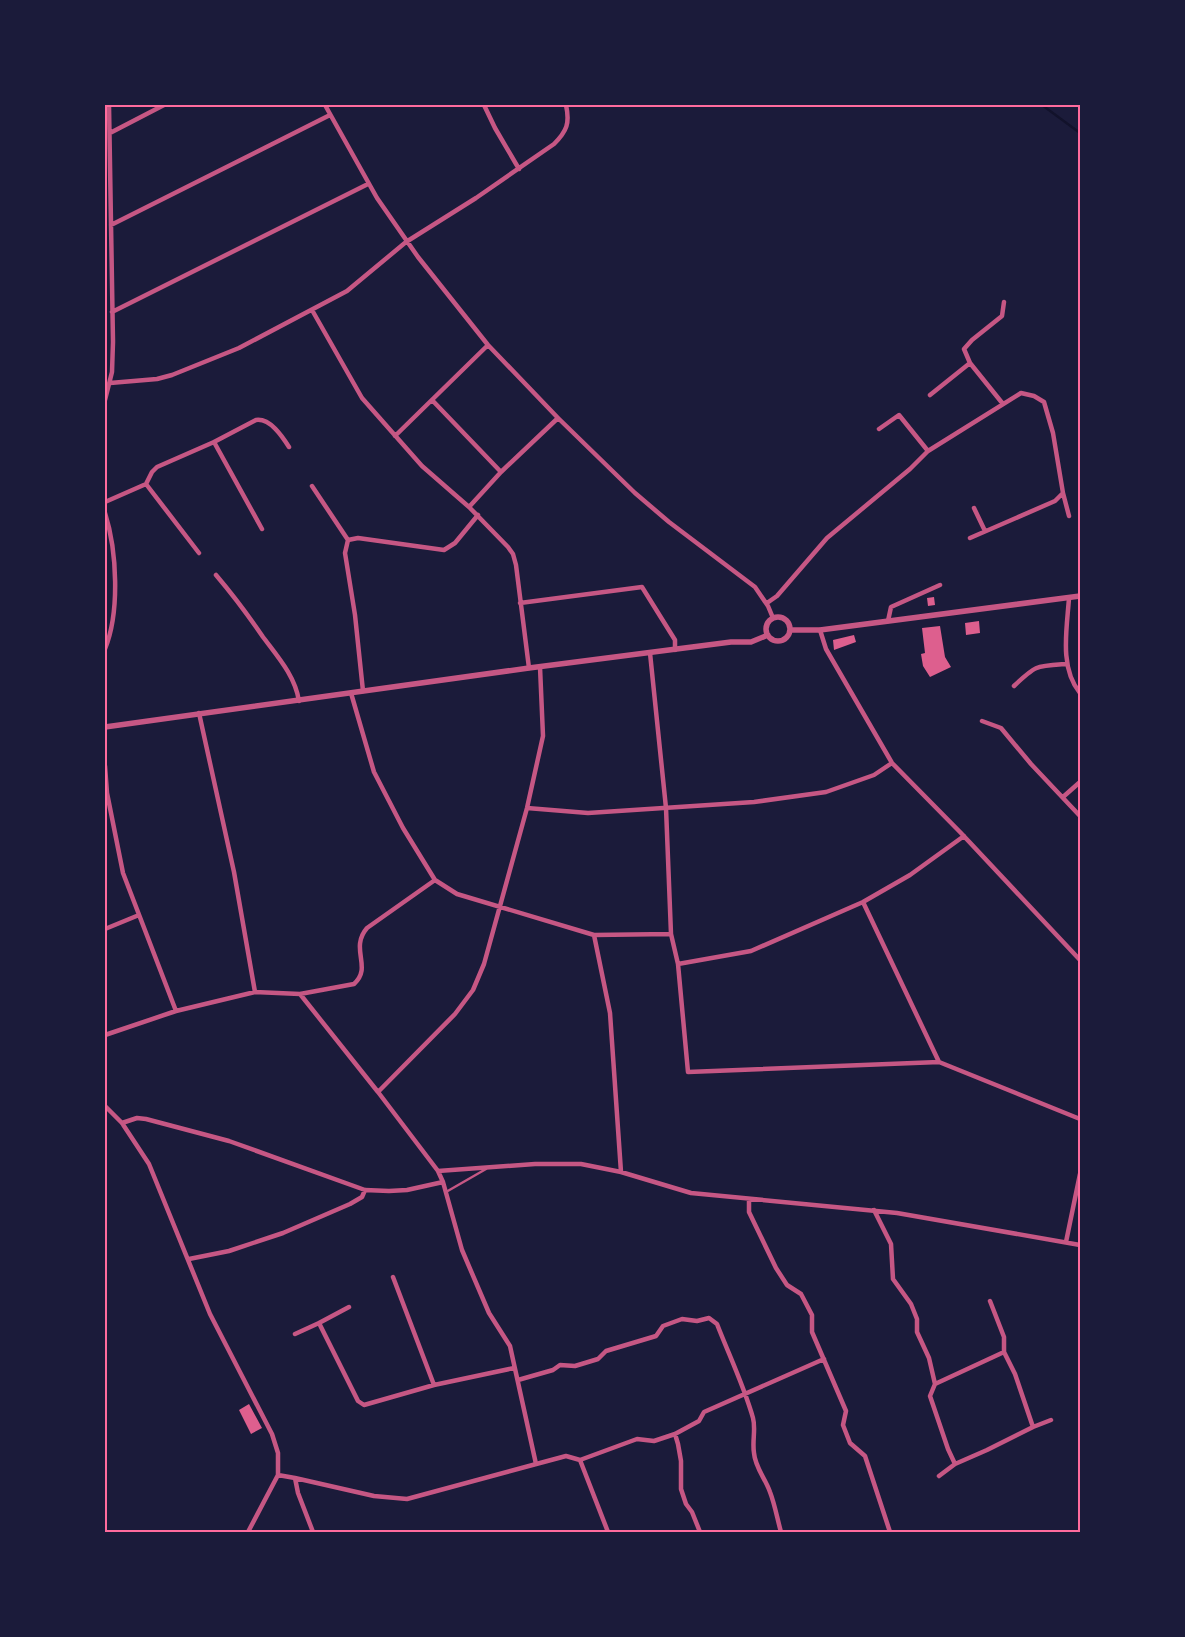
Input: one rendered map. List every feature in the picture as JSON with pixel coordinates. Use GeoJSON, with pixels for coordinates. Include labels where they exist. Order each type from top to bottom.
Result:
{"type":"FeatureCollection","features":[{"type":"Feature","properties":{"kind":"street"},"geometry":{"type":"LineString","coordinates":[[105,400],[113,364],[109,105]]}},
{"type":"Feature","properties":{"kind":"street"},"geometry":{"type":"LineString","coordinates":[[110,133],[164,105]]}},
{"type":"Feature","properties":{"kind":"street"},"geometry":{"type":"LineString","coordinates":[[325,105],[368,184],[406,242],[488,345],[558,418],[635,493],[669,522],[755,588],[767,603],[773,618]]}},
{"type":"Feature","properties":{"kind":"street"},"geometry":{"type":"LineString","coordinates":[[484,105],[519,169]]}},
{"type":"Feature","properties":{"kind":"street"},"geometry":{"type":"LineString","coordinates":[[110,383],[157,379],[172,375],[239,348],[354,287],[406,242],[519,169],[562,136],[568,118],[566,105]]}},
{"type":"Feature","properties":{"kind":"street"},"geometry":{"type":"LineString","coordinates":[[111,225],[330,115]]}},
{"type":"Feature","properties":{"kind":"street"},"geometry":{"type":"LineString","coordinates":[[112,312],[368,184]]}},
{"type":"Feature","properties":{"kind":"street"},"geometry":{"type":"LineString","coordinates":[[1003,404],[970,363],[964,349],[972,340],[1002,316],[1004,302]]}},
{"type":"Feature","properties":{"kind":"street"},"geometry":{"type":"LineString","coordinates":[[312,310],[362,398],[422,466],[469,506],[508,547],[514,558],[529,668]]}},
{"type":"Feature","properties":{"kind":"street"},"geometry":{"type":"LineString","coordinates":[[395,436],[488,345]]}},
{"type":"Feature","properties":{"kind":"street"},"geometry":{"type":"LineString","coordinates":[[930,395],[970,363]]}},
{"type":"Feature","properties":{"kind":"street"},"geometry":{"type":"LineString","coordinates":[[767,603],[777,596],[827,538],[928,452],[1021,393],[1034,396],[1044,402],[1053,434],[1069,516]]}},
{"type":"Feature","properties":{"kind":"street"},"geometry":{"type":"LineString","coordinates":[[432,400],[501,472]]}},
{"type":"Feature","properties":{"kind":"street"},"geometry":{"type":"LineString","coordinates":[[879,429],[899,415],[928,452]]}},
{"type":"Feature","properties":{"kind":"street"},"geometry":{"type":"LineString","coordinates":[[469,506],[501,472],[558,418]]}},
{"type":"Feature","properties":{"kind":"street"},"geometry":{"type":"LineString","coordinates":[[105,502],[146,484],[157,467],[214,442],[256,420],[262,419],[269,423],[289,447]]}},
{"type":"Feature","properties":{"kind":"street"},"geometry":{"type":"LineString","coordinates":[[214,442],[262,529]]}},
{"type":"Feature","properties":{"kind":"street"},"geometry":{"type":"LineString","coordinates":[[146,484],[199,553]]}},
{"type":"Feature","properties":{"kind":"street"},"geometry":{"type":"LineString","coordinates":[[312,486],[348,540],[345,553],[355,616],[363,691]]}},
{"type":"Feature","properties":{"kind":"street"},"geometry":{"type":"LineString","coordinates":[[970,538],[1055,502],[1063,493]]}},
{"type":"Feature","properties":{"kind":"street"},"geometry":{"type":"LineString","coordinates":[[974,508],[985,531]]}},
{"type":"Feature","properties":{"kind":"street"},"geometry":{"type":"LineString","coordinates":[[105,513],[113,547],[114,571],[113,619],[105,649]]}},
{"type":"Feature","properties":{"kind":"street"},"geometry":{"type":"LineString","coordinates":[[348,540],[358,538],[444,550],[455,543],[478,515]]}},
{"type":"Feature","properties":{"kind":"street"},"geometry":{"type":"LineString","coordinates":[[216,575],[239,602],[289,673],[296,687],[299,700]]}},
{"type":"Feature","properties":{"kind":"street"},"geometry":{"type":"LineString","coordinates":[[888,621],[891,607],[940,585]]}},
{"type":"Feature","properties":{"kind":"street"},"geometry":{"type":"LineString","coordinates":[[520,603],[642,587],[675,640],[675,650]]}},
{"type":"Feature","properties":{"kind":"street"},"geometry":{"type":"LineString","coordinates":[[790,630],[820,630],[1080,596]]}},
{"type":"Feature","properties":{"kind":"street"},"geometry":{"type":"LineString","coordinates":[[1069,598],[1066,664],[1073,685],[1080,693]]}},
{"type":"Feature","properties":{"kind":"street"},"geometry":{"type":"LineString","coordinates":[[781,617],[787,622],[790,630],[786,637],[780,641],[772,640],[768,635],[766,627],[769,620],[781,617]]}},
{"type":"Feature","properties":{"kind":"street"},"geometry":{"type":"LineString","coordinates":[[820,630],[826,649],[892,763],[964,836],[1080,960]]}},
{"type":"Feature","properties":{"kind":"street"},"geometry":{"type":"LineString","coordinates":[[105,727],[529,668],[731,642],[751,642],[768,635]]}},
{"type":"Feature","properties":{"kind":"street"},"geometry":{"type":"LineString","coordinates":[[650,653],[666,808],[671,934],[678,964],[688,1072],[939,1062],[1080,1119]]}},
{"type":"Feature","properties":{"kind":"street"},"geometry":{"type":"LineString","coordinates":[[1014,686],[1032,669],[1042,665],[1066,664]]}},
{"type":"Feature","properties":{"kind":"street"},"geometry":{"type":"LineString","coordinates":[[378,1092],[455,1014],[474,990],[484,964],[526,808],[543,736],[540,667]]}},
{"type":"Feature","properties":{"kind":"street"},"geometry":{"type":"LineString","coordinates":[[351,693],[374,772],[435,880],[458,894],[594,935],[671,934]]}},
{"type":"Feature","properties":{"kind":"street"},"geometry":{"type":"LineString","coordinates":[[199,714],[238,889],[255,992]]}},
{"type":"Feature","properties":{"kind":"street"},"geometry":{"type":"LineString","coordinates":[[982,721],[1000,728],[1080,816]]}},
{"type":"Feature","properties":{"kind":"street"},"geometry":{"type":"LineString","coordinates":[[526,808],[588,813],[754,802],[826,792],[874,775],[892,763]]}},
{"type":"Feature","properties":{"kind":"street"},"geometry":{"type":"LineString","coordinates":[[105,766],[107,793],[123,873],[176,1011]]}},
{"type":"Feature","properties":{"kind":"street"},"geometry":{"type":"LineString","coordinates":[[1063,797],[1080,782]]}},
{"type":"Feature","properties":{"kind":"street"},"geometry":{"type":"LineString","coordinates":[[678,964],[751,951],[862,902],[910,875],[964,836]]}},
{"type":"Feature","properties":{"kind":"street"},"geometry":{"type":"LineString","coordinates":[[105,1034],[176,1011],[255,992],[300,994],[354,984],[360,979],[362,969],[359,945],[360,936],[367,928],[435,880]]}},
{"type":"Feature","properties":{"kind":"street"},"geometry":{"type":"LineString","coordinates":[[862,902],[939,1062]]}},
{"type":"Feature","properties":{"kind":"street"},"geometry":{"type":"LineString","coordinates":[[105,930],[139,916]]}},
{"type":"Feature","properties":{"kind":"street"},"geometry":{"type":"LineString","coordinates":[[594,935],[610,1013],[621,1172]]}},
{"type":"Feature","properties":{"kind":"street"},"geometry":{"type":"LineString","coordinates":[[300,994],[438,1171],[443,1182],[462,1250],[489,1313],[510,1346],[536,1464]]}},
{"type":"Feature","properties":{"kind":"street"},"geometry":{"type":"LineString","coordinates":[[105,1106],[122,1123],[137,1143],[156,1177],[210,1314],[272,1434],[278,1453],[278,1475],[248,1532]]}},
{"type":"Feature","properties":{"kind":"street"},"geometry":{"type":"LineString","coordinates":[[122,1123],[137,1118],[146,1119],[229,1140],[365,1190],[407,1190],[443,1182]]}},
{"type":"Feature","properties":{"kind":"street"},"geometry":{"type":"LineString","coordinates":[[438,1171],[535,1164],[581,1164],[621,1172],[691,1193],[750,1200],[874,1210],[1080,1245]]}},
{"type":"Feature","properties":{"kind":"street"},"geometry":{"type":"LineString","coordinates":[[1066,1242],[1080,1174]]}},
{"type":"Feature","properties":{"kind":"street"},"geometry":{"type":"LineString","coordinates":[[189,1259],[229,1251],[283,1233],[350,1204],[362,1197],[365,1190]]}},
{"type":"Feature","properties":{"kind":"street"},"geometry":{"type":"LineString","coordinates":[[750,1200],[749,1212],[776,1268],[787,1284],[801,1294],[812,1315],[812,1332],[846,1411],[844,1425],[850,1443],[865,1456],[890,1532]]}},
{"type":"Feature","properties":{"kind":"street"},"geometry":{"type":"LineString","coordinates":[[874,1210],[891,1244],[893,1278],[911,1304],[917,1319],[917,1332],[929,1358],[934,1384],[930,1396],[955,1464]]}},
{"type":"Feature","properties":{"kind":"street"},"geometry":{"type":"LineString","coordinates":[[393,1277],[434,1385]]}},
{"type":"Feature","properties":{"kind":"street"},"geometry":{"type":"LineString","coordinates":[[990,1301],[1004,1337],[1004,1352],[1015,1374],[1033,1427]]}},
{"type":"Feature","properties":{"kind":"street"},"geometry":{"type":"LineString","coordinates":[[295,1334],[319,1324],[349,1307]]}},
{"type":"Feature","properties":{"kind":"street"},"geometry":{"type":"LineString","coordinates":[[518,1380],[553,1370],[560,1364],[575,1366],[598,1359],[606,1351],[656,1336],[663,1326],[682,1319],[697,1321],[709,1318],[717,1324],[745,1394],[754,1421],[754,1453],[761,1476],[767,1483],[775,1505],[774,1511],[781,1532]]}},
{"type":"Feature","properties":{"kind":"street"},"geometry":{"type":"LineString","coordinates":[[319,1324],[358,1401],[364,1405],[434,1385],[514,1368]]}},
{"type":"Feature","properties":{"kind":"street"},"geometry":{"type":"LineString","coordinates":[[934,1384],[1004,1352]]}},
{"type":"Feature","properties":{"kind":"street"},"geometry":{"type":"LineString","coordinates":[[278,1475],[374,1496],[407,1499],[566,1456],[580,1460],[637,1439],[654,1440],[675,1434],[699,1421],[704,1412],[824,1358]]}},
{"type":"Feature","properties":{"kind":"street"},"geometry":{"type":"LineString","coordinates":[[939,1476],[955,1464],[1051,1420]]}},
{"type":"Feature","properties":{"kind":"street"},"geometry":{"type":"LineString","coordinates":[[675,1434],[681,1461],[680,1489],[700,1532]]}},
{"type":"Feature","properties":{"kind":"street"},"geometry":{"type":"LineString","coordinates":[[580,1460],[608,1532]]}},
{"type":"Feature","properties":{"kind":"street"},"geometry":{"type":"LineString","coordinates":[[295,1478],[298,1493],[313,1532]]}},
{"type":"Feature","properties":{"kind":"lane"},"geometry":{"type":"LineString","coordinates":[[446,1192],[486,1168]]}},
{"type":"Feature","properties":{"kind":"building"},"geometry":{"type":"Polygon","coordinates":[[[934,597],[935,605],[928,606],[927,598],[934,597]]]}},
{"type":"Feature","properties":{"kind":"building"},"geometry":{"type":"Polygon","coordinates":[[[979,621],[980,633],[966,635],[965,623],[979,621]]]}},
{"type":"Feature","properties":{"kind":"building"},"geometry":{"type":"Polygon","coordinates":[[[940,626],[945,657],[951,667],[930,677],[923,666],[921,654],[925,653],[922,628],[940,626]]]}},
{"type":"Feature","properties":{"kind":"building"},"geometry":{"type":"Polygon","coordinates":[[[854,635],[856,642],[834,650],[833,640],[854,635]]]}},
{"type":"Feature","properties":{"kind":"building"},"geometry":{"type":"Polygon","coordinates":[[[249,1404],[262,1428],[251,1434],[239,1410],[249,1404]]]}},
{"type":"Feature","properties":{"kind":"waterway"},"geometry":{"type":"LineString","coordinates":[[1042,105],[1080,133]]}}]}
